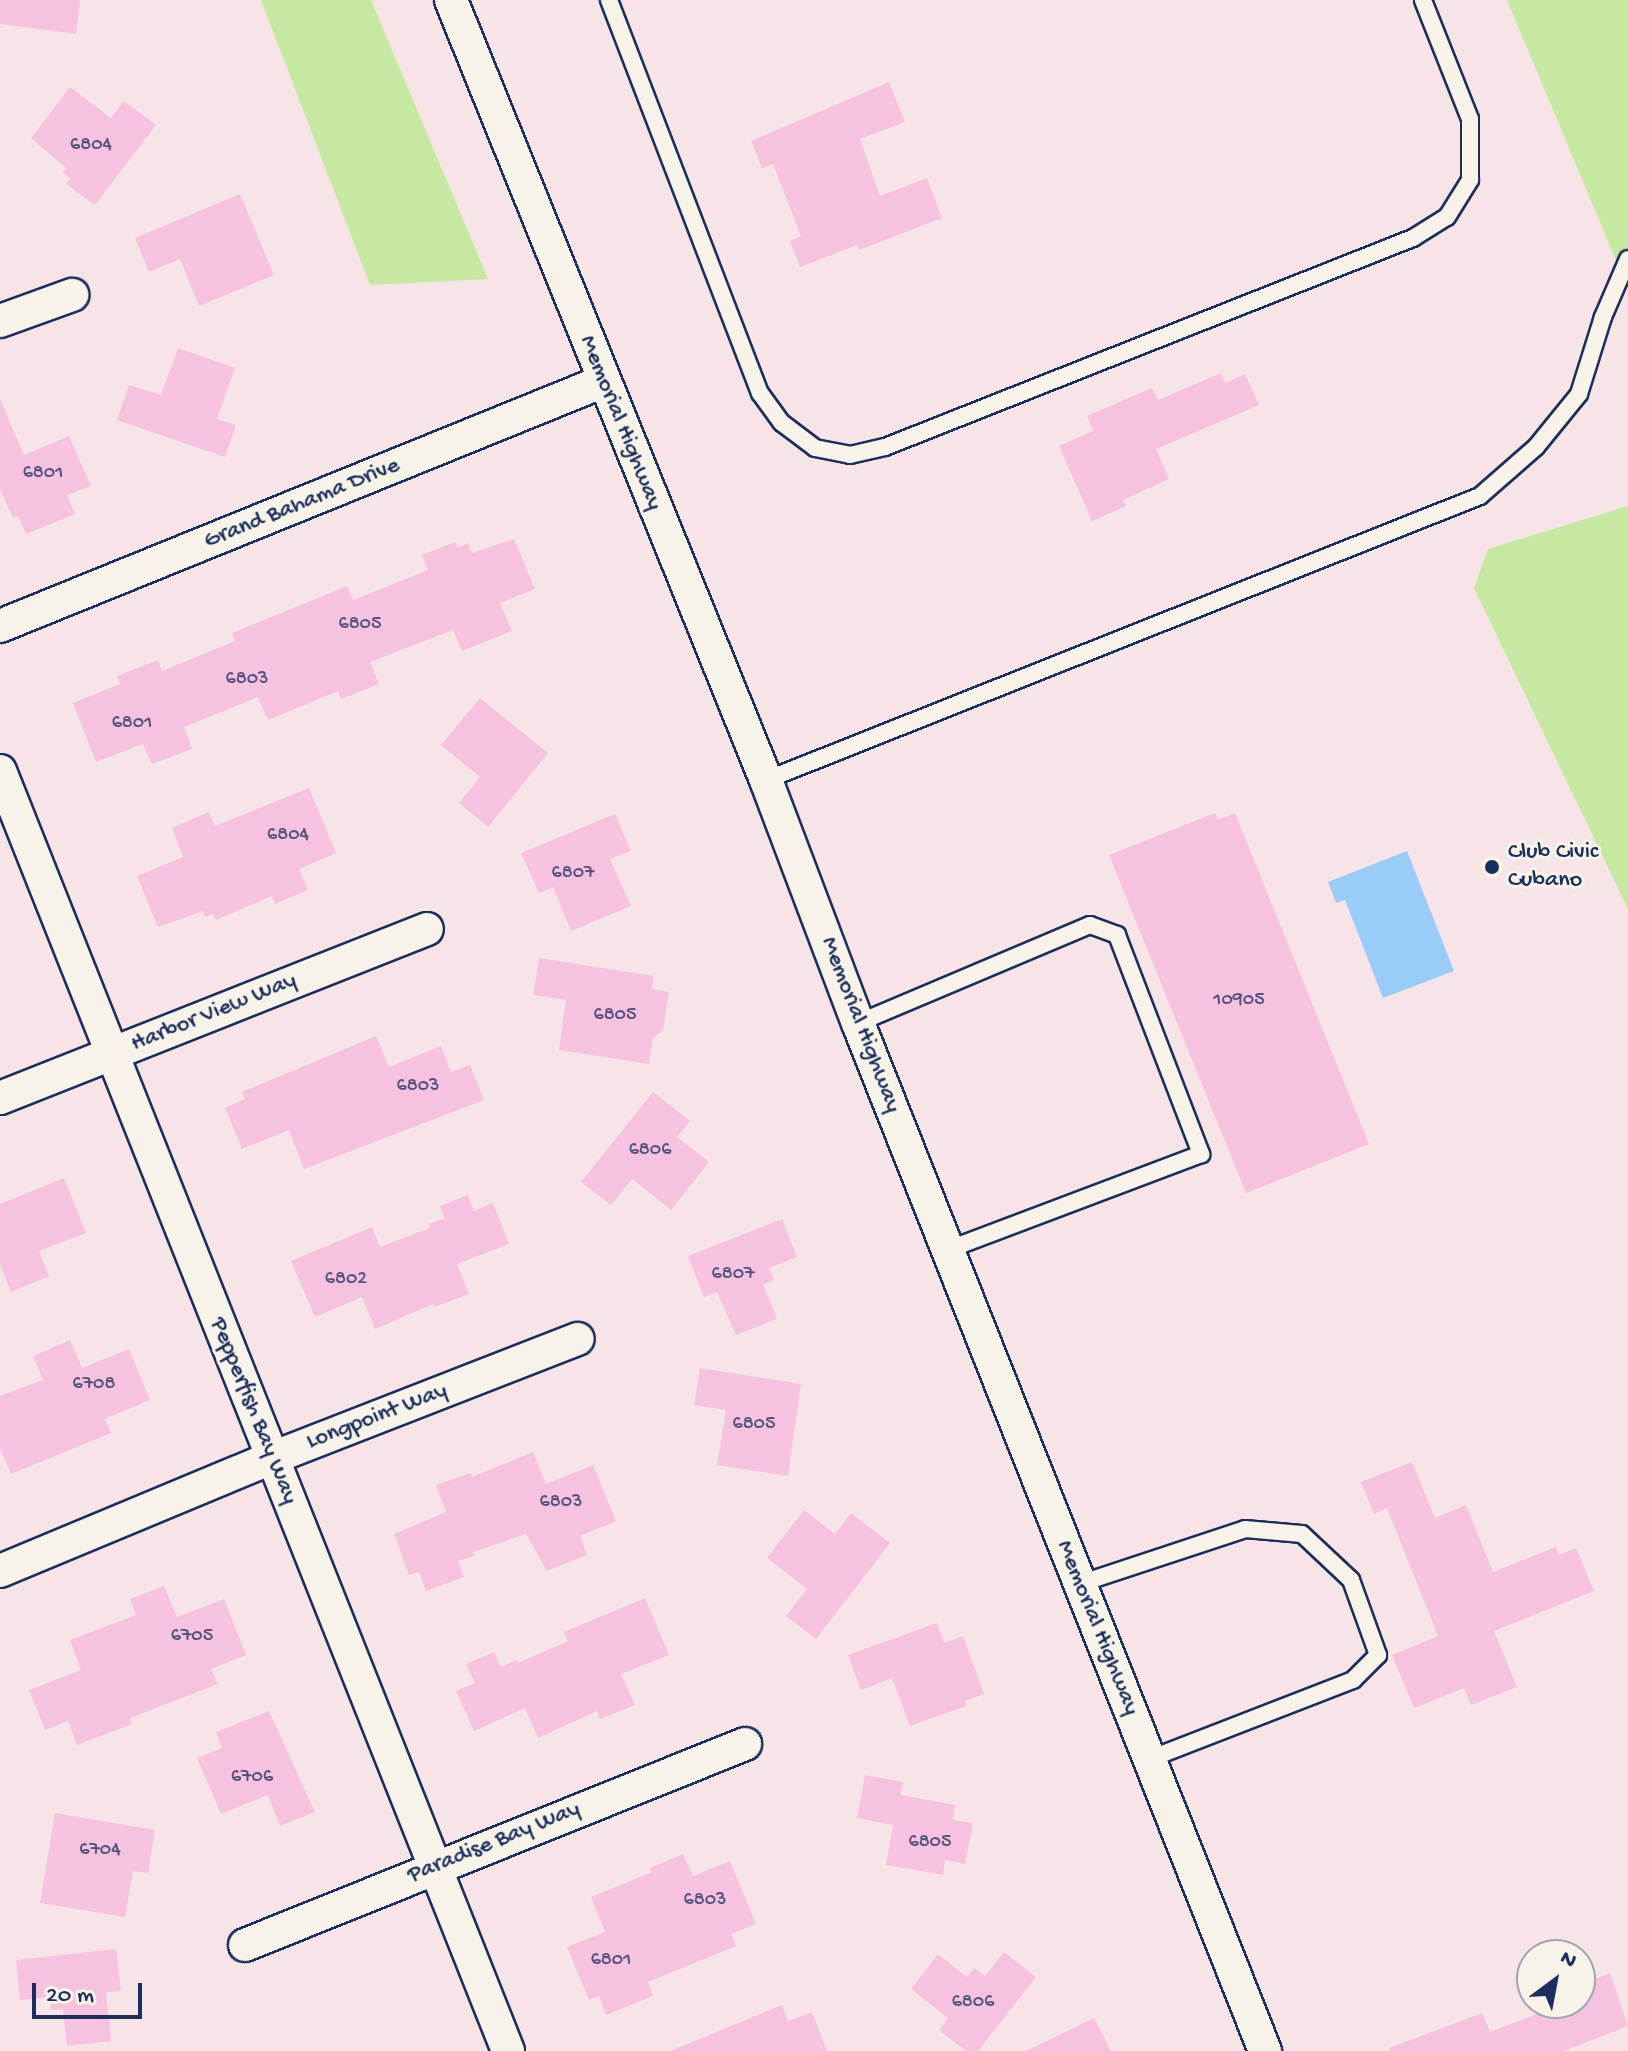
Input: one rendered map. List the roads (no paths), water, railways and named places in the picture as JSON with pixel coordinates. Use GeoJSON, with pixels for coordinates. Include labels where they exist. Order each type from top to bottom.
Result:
{"type":"FeatureCollection","features":[{"type":"Feature","properties":{"kind":"street","name":"Memorial Highway"},"geometry":{"type":"LineString","coordinates":[[451,0],[766,780],[947,1250],[1265,2051]]}},
{"type":"Feature","properties":{"kind":"street"},"geometry":{"type":"LineString","coordinates":[[0,321],[72,295]]}},
{"type":"Feature","properties":{"kind":"street","name":"Grand Bahama Drive"},"geometry":{"type":"LineString","coordinates":[[0,626],[604,381]]}},
{"type":"Feature","properties":{"kind":"street","name":"Pepperfish Bay Way"},"geometry":{"type":"LineString","coordinates":[[0,771],[508,2051]]}},
{"type":"Feature","properties":{"kind":"street","name":"Harbor View Way"},"geometry":{"type":"LineString","coordinates":[[0,1098],[427,929]]}},
{"type":"Feature","properties":{"kind":"street","name":"Longpoint Way"},"geometry":{"type":"LineString","coordinates":[[0,1571],[272,1458],[578,1339]]}},
{"type":"Feature","properties":{"kind":"street","name":"Paradise Bay Way"},"geometry":{"type":"LineString","coordinates":[[245,1945],[434,1866],[745,1744]]}},
{"type":"Feature","properties":{"kind":"lane"},"geometry":{"type":"LineString","coordinates":[[609,0],[760,393],[782,423],[815,448],[850,455],[885,447],[1413,238],[1447,217],[1470,180],[1470,119],[1423,0]]}},
{"type":"Feature","properties":{"kind":"lane"},"geometry":{"type":"LineString","coordinates":[[766,780],[1480,496],[1536,447],[1579,394],[1603,317],[1628,259]]}},
{"type":"Feature","properties":{"kind":"lane"},"geometry":{"type":"LineString","coordinates":[[858,1023],[1090,925],[1117,935],[1201,1154],[947,1250]]}},
{"type":"Feature","properties":{"kind":"lane"},"geometry":{"type":"LineString","coordinates":[[1079,1584],[1245,1529],[1302,1534],[1351,1580],[1378,1655],[1353,1680],[1149,1759]]}},
{"type":"Feature","properties":{"kind":"water"},"geometry":{"type":"Polygon","coordinates":[[[1407,851],[1454,971],[1383,998],[1345,900],[1336,903],[1328,882],[1407,851]]]}},
{"type":"Feature","properties":{"kind":"place","name":"Club Civic Cubano"},"geometry":{"type":"Point","coordinates":[1492,867]}}]}
